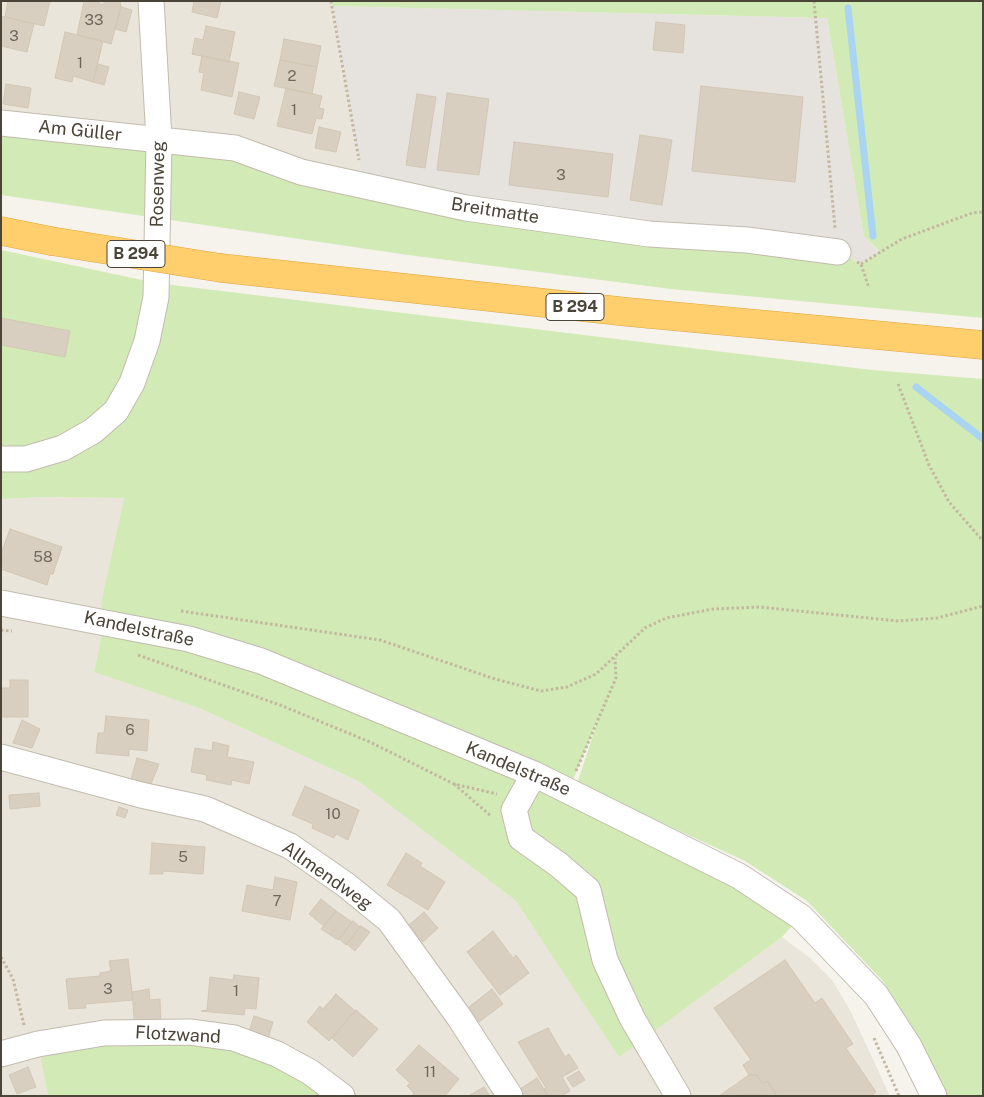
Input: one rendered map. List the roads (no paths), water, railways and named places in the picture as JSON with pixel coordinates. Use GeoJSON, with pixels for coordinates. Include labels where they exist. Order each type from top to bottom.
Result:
{"type":"FeatureCollection","features":[{"type":"Feature","properties":{"kind":"highway","name":"B 294"},"geometry":{"type":"LineString","coordinates":[[1,231],[51,241],[221,268],[628,312],[983,344]]}},
{"type":"Feature","properties":{"kind":"street","name":"Rosenweg"},"geometry":{"type":"LineString","coordinates":[[1,459],[26,458],[64,448],[92,431],[116,411],[132,383],[147,341],[156,297],[159,139],[151,1]]}},
{"type":"Feature","properties":{"kind":"street","name":"Am Güller"},"geometry":{"type":"LineString","coordinates":[[1,123],[159,139]]}},
{"type":"Feature","properties":{"kind":"street","name":"Breitmatte"},"geometry":{"type":"LineString","coordinates":[[159,139],[235,148],[301,172],[466,208],[649,234],[747,240],[838,252]]}},
{"type":"Feature","properties":{"kind":"street","name":"Kandelstraße"},"geometry":{"type":"LineString","coordinates":[[1,603],[189,639],[261,661],[528,783],[739,876],[801,917],[876,995],[909,1046],[934,1096]]}},
{"type":"Feature","properties":{"kind":"street","name":"Allmendweg"},"geometry":{"type":"LineString","coordinates":[[1,757],[141,796],[205,810],[290,846],[346,885],[389,920],[459,1017],[510,1096]]}},
{"type":"Feature","properties":{"kind":"street"},"geometry":{"type":"LineString","coordinates":[[528,783],[514,810],[521,838],[560,865],[588,890],[605,960],[632,1018],[678,1096]]}},
{"type":"Feature","properties":{"kind":"street","name":"Flotzwand"},"geometry":{"type":"LineString","coordinates":[[1,1054],[29,1046],[104,1033],[190,1032],[234,1038],[277,1054],[310,1072],[342,1096]]}},
{"type":"Feature","properties":{"kind":"waterway"},"geometry":{"type":"LineString","coordinates":[[848,8],[873,236]]}},
{"type":"Feature","properties":{"kind":"waterway"},"geometry":{"type":"LineString","coordinates":[[916,387],[983,439]]}}]}
